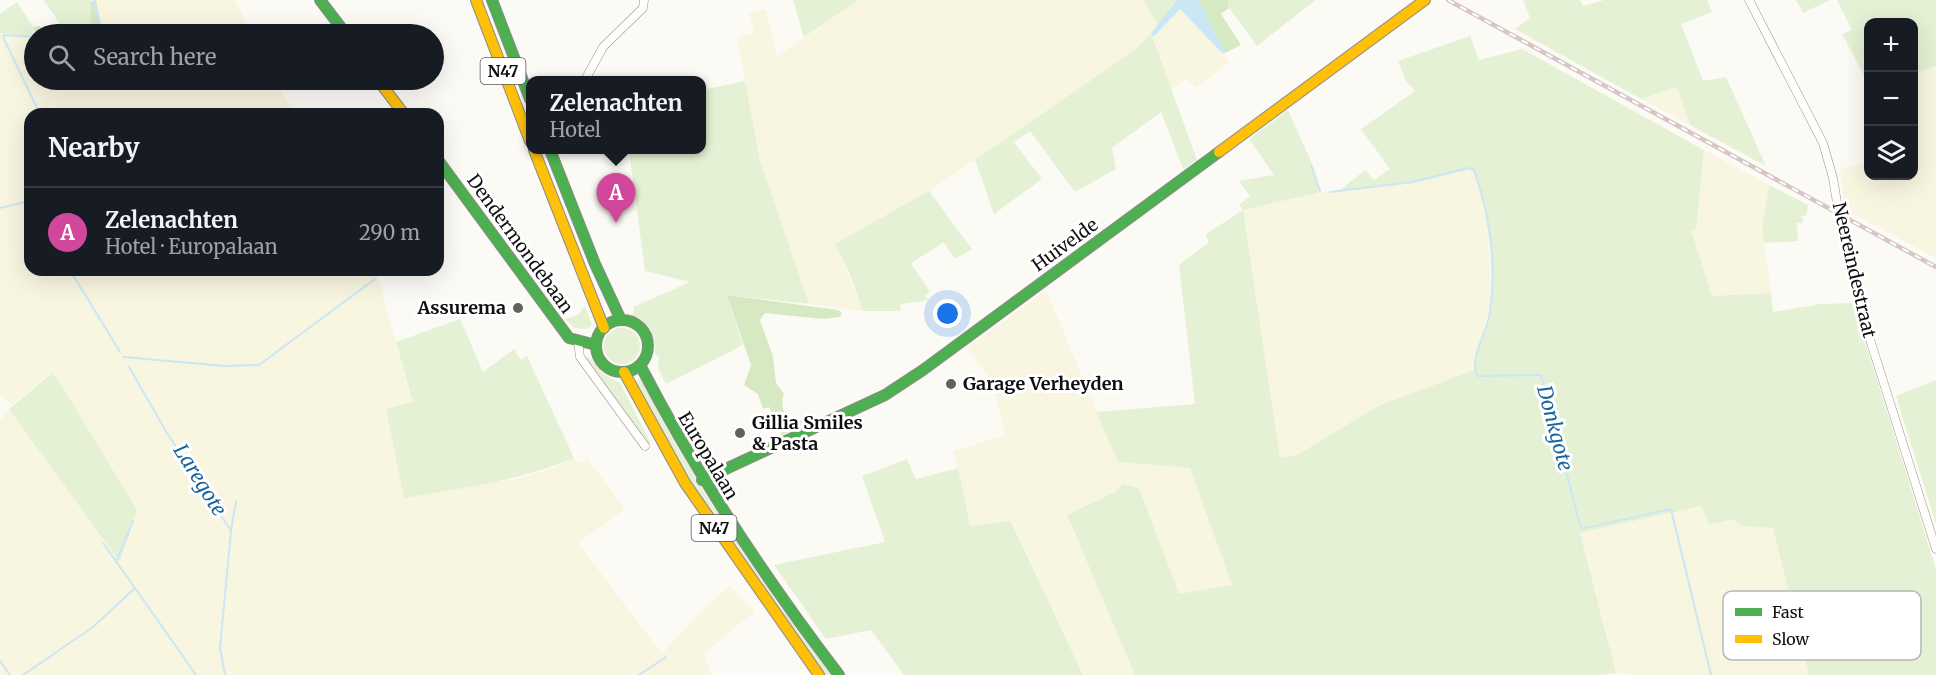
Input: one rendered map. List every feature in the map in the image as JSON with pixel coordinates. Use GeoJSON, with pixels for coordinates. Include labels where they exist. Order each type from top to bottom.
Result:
{"type":"FeatureCollection","features":[{"type":"Feature","properties":{"kind":"main road"},"geometry":{"type":"LineString","coordinates":[[320,0],[338,24]]}},
{"type":"Feature","properties":{"kind":"main road","name":"N47"},"geometry":{"type":"LineString","coordinates":[[476,0],[526,128]]}},
{"type":"Feature","properties":{"kind":"main road","name":"N47"},"geometry":{"type":"LineString","coordinates":[[492,0],[526,86]]}},
{"type":"Feature","properties":{"kind":"main road","name":"Huivelde"},"geometry":{"type":"LineString","coordinates":[[702,480],[885,395],[923,370],[1425,0]]}},
{"type":"Feature","properties":{"kind":"main road"},"geometry":{"type":"LineString","coordinates":[[386,90],[399,108]]}},
{"type":"Feature","properties":{"kind":"main road"},"geometry":{"type":"LineString","coordinates":[[536,154],[604,328]]}},
{"type":"Feature","properties":{"kind":"main road"},"geometry":{"type":"LineString","coordinates":[[552,154],[595,264],[621,320]]}},
{"type":"Feature","properties":{"kind":"main road","name":"Dendermondebaan"},"geometry":{"type":"LineString","coordinates":[[444,168],[561,328],[569,338],[578,342]]}},
{"type":"Feature","properties":{"kind":"main road"},"geometry":{"type":"LineString","coordinates":[[578,342],[596,345],[604,328],[621,320],[639,326],[646,334],[647,353],[640,365],[624,372]]}},
{"type":"Feature","properties":{"kind":"main road","name":"Europalaan"},"geometry":{"type":"LineString","coordinates":[[596,345],[603,364],[611,370],[624,372],[669,455],[710,522],[819,675]]}},
{"type":"Feature","properties":{"kind":"main road","name":"Europalaan"},"geometry":{"type":"LineString","coordinates":[[640,365],[702,480],[758,565],[839,675]]}},
{"type":"Feature","properties":{"kind":"street"},"geometry":{"type":"LineString","coordinates":[[588,76],[603,47],[643,8],[644,0]]}},
{"type":"Feature","properties":{"kind":"street","name":"Neereindestraat"},"geometry":{"type":"LineString","coordinates":[[1749,0],[1823,142],[1862,314],[1936,549]]}},
{"type":"Feature","properties":{"kind":"street","name":"Dendermondebaan"},"geometry":{"type":"LineString","coordinates":[[578,342],[580,357],[645,446]]}},
{"type":"Feature","properties":{"kind":"shaded area"},"geometry":{"type":"Polygon","coordinates":[[[96,0],[235,0],[246,24],[101,24],[96,0]]]}},
{"type":"Feature","properties":{"kind":"shaded area"},"geometry":{"type":"Polygon","coordinates":[[[859,0],[1144,0],[1158,26],[1136,49],[975,160],[929,191],[836,244],[863,311],[809,304],[760,160],[737,38],[754,33],[749,13],[766,9],[777,56],[859,0]]]}},
{"type":"Feature","properties":{"kind":"shaded area"},"geometry":{"type":"Polygon","coordinates":[[[1179,8],[1206,34],[1229,62],[1196,88],[1187,79],[1171,89],[1153,37],[1179,8]]]}},
{"type":"Feature","properties":{"kind":"shaded area"},"geometry":{"type":"Polygon","coordinates":[[[0,33],[24,37],[24,90],[280,90],[291,108],[24,108],[24,276],[377,276],[413,403],[503,482],[547,470],[574,458],[576,463],[588,459],[625,509],[578,543],[662,654],[700,612],[730,586],[755,611],[704,654],[712,675],[0,675],[0,421],[9,409],[120,561],[50,374],[12,405],[0,394],[0,33]]]}},
{"type":"Feature","properties":{"kind":"shaded area"},"geometry":{"type":"Polygon","coordinates":[[[1936,66],[1936,258],[1845,210],[1840,170],[1864,163],[1864,180],[1918,180],[1918,73],[1936,66]]]}},
{"type":"Feature","properties":{"kind":"shaded area"},"geometry":{"type":"Polygon","coordinates":[[[1677,87],[1690,125],[1641,99],[1677,87]]]}},
{"type":"Feature","properties":{"kind":"shaded area"},"geometry":{"type":"Polygon","coordinates":[[[1704,150],[1769,185],[1762,227],[1771,293],[1712,296],[1690,229],[1696,228],[1704,150]]]}},
{"type":"Feature","properties":{"kind":"shaded area"},"geometry":{"type":"Polygon","coordinates":[[[1472,169],[1480,189],[1488,227],[1491,304],[1474,370],[1378,406],[1297,455],[1280,459],[1243,210],[1321,192],[1414,183],[1472,169]]]}},
{"type":"Feature","properties":{"kind":"shaded area"},"geometry":{"type":"Polygon","coordinates":[[[1046,290],[1118,462],[1190,468],[1232,585],[1179,595],[1139,488],[1123,484],[1115,492],[1067,516],[1135,675],[1083,675],[1012,521],[969,526],[954,451],[1005,435],[992,382],[967,348],[1046,290]]]}},
{"type":"Feature","properties":{"kind":"shaded area"},"geometry":{"type":"Polygon","coordinates":[[[1701,506],[1709,525],[1734,519],[1741,526],[1773,528],[1788,591],[1723,591],[1723,660],[1805,660],[1809,675],[1632,675],[1616,673],[1580,533],[1701,506]]]}},
{"type":"Feature","properties":{"kind":"green space"},"geometry":{"type":"Polygon","coordinates":[[[44,0],[91,0],[91,24],[60,24],[44,0]]]}},
{"type":"Feature","properties":{"kind":"green space"},"geometry":{"type":"Polygon","coordinates":[[[96,0],[101,24],[91,24],[91,1],[96,0]]]}},
{"type":"Feature","properties":{"kind":"green space"},"geometry":{"type":"Polygon","coordinates":[[[793,0],[859,0],[804,37],[793,0]]]}},
{"type":"Feature","properties":{"kind":"green space"},"geometry":{"type":"Polygon","coordinates":[[[1144,0],[1177,0],[1158,26],[1144,0]]]}},
{"type":"Feature","properties":{"kind":"green space"},"geometry":{"type":"Polygon","coordinates":[[[1199,0],[1229,0],[1227,5],[1229,8],[1221,14],[1241,45],[1225,53],[1199,0]]]}},
{"type":"Feature","properties":{"kind":"green space"},"geometry":{"type":"Polygon","coordinates":[[[1229,0],[1316,0],[1257,46],[1227,5],[1229,0]]]}},
{"type":"Feature","properties":{"kind":"green space"},"geometry":{"type":"Polygon","coordinates":[[[1523,0],[1580,0],[1583,6],[1604,0],[1707,0],[1712,12],[1681,24],[1703,81],[1726,77],[1766,166],[1690,125],[1677,87],[1641,99],[1515,29],[1530,18],[1523,0]]]}},
{"type":"Feature","properties":{"kind":"green space"},"geometry":{"type":"Polygon","coordinates":[[[1796,0],[1830,0],[1803,13],[1796,0]]]}},
{"type":"Feature","properties":{"kind":"green space"},"geometry":{"type":"Polygon","coordinates":[[[1837,0],[1936,0],[1936,66],[1918,73],[1918,18],[1864,18],[1864,75],[1842,34],[1852,30],[1837,0]]]}},
{"type":"Feature","properties":{"kind":"green space"},"geometry":{"type":"Polygon","coordinates":[[[17,2],[31,24],[24,24],[24,37],[0,33],[0,14],[17,2]]]}},
{"type":"Feature","properties":{"kind":"green space"},"geometry":{"type":"Polygon","coordinates":[[[1151,33],[1197,160],[1183,169],[1161,112],[1112,148],[1116,169],[1075,192],[1030,131],[1014,142],[1042,179],[994,214],[975,160],[1136,49],[1151,33]]]}},
{"type":"Feature","properties":{"kind":"green space"},"geometry":{"type":"Polygon","coordinates":[[[1470,36],[1479,60],[1522,49],[1704,150],[1696,229],[1691,230],[1712,296],[1771,293],[1773,312],[1821,304],[1853,303],[1936,569],[1936,675],[1809,675],[1805,660],[1921,660],[1921,591],[1788,591],[1773,528],[1741,526],[1734,519],[1709,525],[1701,506],[1580,533],[1616,673],[1599,675],[1135,675],[1067,515],[1115,492],[1123,484],[1139,488],[1179,594],[1232,585],[1190,468],[1118,462],[1096,412],[1195,404],[1179,265],[1209,242],[1205,235],[1243,210],[1280,458],[1297,455],[1378,406],[1474,370],[1490,311],[1492,269],[1486,217],[1472,169],[1414,183],[1339,191],[1365,170],[1374,180],[1390,169],[1361,129],[1415,91],[1406,81],[1398,61],[1470,36]]]}},
{"type":"Feature","properties":{"kind":"green space"},"geometry":{"type":"Polygon","coordinates":[[[745,81],[760,160],[809,304],[727,295],[743,345],[666,384],[658,368],[659,357],[655,354],[653,335],[647,325],[631,315],[634,313],[633,307],[690,282],[645,271],[630,154],[706,154],[706,89],[745,81]]]}},
{"type":"Feature","properties":{"kind":"green space"},"geometry":{"type":"Polygon","coordinates":[[[1288,110],[1314,168],[1321,192],[1243,210],[1239,205],[1250,196],[1239,181],[1274,175],[1249,139],[1288,110]]]}},
{"type":"Feature","properties":{"kind":"green space"},"geometry":{"type":"Polygon","coordinates":[[[1769,185],[1808,205],[1806,216],[1802,216],[1803,223],[1797,223],[1798,241],[1764,243],[1762,227],[1769,185]]]}},
{"type":"Feature","properties":{"kind":"green space"},"geometry":{"type":"Polygon","coordinates":[[[929,191],[972,249],[955,259],[944,242],[911,263],[930,292],[925,296],[930,300],[901,304],[900,311],[863,311],[849,272],[835,244],[929,191]]]}},
{"type":"Feature","properties":{"kind":"green space"},"geometry":{"type":"Polygon","coordinates":[[[727,295],[838,310],[842,313],[840,317],[822,319],[765,313],[760,320],[773,357],[776,383],[784,394],[782,403],[785,414],[795,423],[813,414],[816,419],[782,435],[769,407],[763,409],[758,394],[744,385],[751,365],[727,295]]]}},
{"type":"Feature","properties":{"kind":"green space"},"geometry":{"type":"Polygon","coordinates":[[[585,306],[592,325],[586,329],[575,328],[565,319],[578,315],[585,306]]]}},
{"type":"Feature","properties":{"kind":"green space"},"geometry":{"type":"Polygon","coordinates":[[[460,319],[483,372],[514,349],[521,360],[527,356],[574,458],[511,478],[404,498],[386,409],[413,402],[396,342],[460,319]]]}},
{"type":"Feature","properties":{"kind":"green space"},"geometry":{"type":"Polygon","coordinates":[[[622,328],[634,334],[640,346],[634,358],[622,364],[610,358],[604,346],[610,334],[622,328]]]}},
{"type":"Feature","properties":{"kind":"green space"},"geometry":{"type":"Polygon","coordinates":[[[585,357],[590,358],[603,374],[620,383],[651,443],[648,445],[585,357]]]}},
{"type":"Feature","properties":{"kind":"green space"},"geometry":{"type":"Polygon","coordinates":[[[51,374],[57,378],[137,510],[120,562],[9,409],[51,374]]]}},
{"type":"Feature","properties":{"kind":"green space"},"geometry":{"type":"Polygon","coordinates":[[[641,379],[672,438],[712,505],[833,675],[825,675],[750,573],[681,466],[636,381],[641,379]]]}},
{"type":"Feature","properties":{"kind":"green space"},"geometry":{"type":"Polygon","coordinates":[[[1936,380],[1936,524],[1896,396],[1936,380]]]}},
{"type":"Feature","properties":{"kind":"green space"},"geometry":{"type":"Polygon","coordinates":[[[907,459],[916,479],[958,468],[970,526],[1011,521],[1083,675],[904,675],[871,630],[826,639],[774,565],[885,542],[862,476],[907,459]]]}},
{"type":"Feature","properties":{"kind":"water"},"geometry":{"type":"Polygon","coordinates":[[[1177,0],[1199,0],[1225,53],[1223,54],[1180,9],[1153,37],[1151,33],[1177,0]]]}},
{"type":"Feature","properties":{"kind":"waterway"},"geometry":{"type":"LineString","coordinates":[[94,0],[98,24]]}},
{"type":"Feature","properties":{"kind":"waterway"},"geometry":{"type":"LineString","coordinates":[[24,36],[4,35],[3,37],[24,81]]}},
{"type":"Feature","properties":{"kind":"waterway"},"geometry":{"type":"LineString","coordinates":[[28,90],[37,108]]}},
{"type":"Feature","properties":{"kind":"waterway","name":"Donkgote"},"geometry":{"type":"LineString","coordinates":[[1311,166],[1320,191]]}},
{"type":"Feature","properties":{"kind":"waterway","name":"Donkgote"},"geometry":{"type":"LineString","coordinates":[[1330,192],[1413,182],[1468,168],[1474,170],[1488,222],[1493,276],[1489,320],[1475,360],[1477,376],[1541,375],[1581,529],[1671,509],[1711,675]]}},
{"type":"Feature","properties":{"kind":"waterway","name":"Laregote"},"geometry":{"type":"LineString","coordinates":[[0,208],[24,202]]}},
{"type":"Feature","properties":{"kind":"waterway","name":"Laregote"},"geometry":{"type":"LineString","coordinates":[[74,276],[120,352]]}},
{"type":"Feature","properties":{"kind":"waterway"},"geometry":{"type":"LineString","coordinates":[[123,357],[225,366],[259,365],[375,279]]}},
{"type":"Feature","properties":{"kind":"waterway","name":"Laregote"},"geometry":{"type":"LineString","coordinates":[[129,367],[167,433],[231,531],[220,648],[225,675]]}},
{"type":"Feature","properties":{"kind":"waterway"},"geometry":{"type":"LineString","coordinates":[[231,531],[236,501]]}},
{"type":"Feature","properties":{"kind":"waterway"},"geometry":{"type":"LineString","coordinates":[[116,562],[133,521]]}},
{"type":"Feature","properties":{"kind":"waterway"},"geometry":{"type":"LineString","coordinates":[[103,543],[135,588]]}},
{"type":"Feature","properties":{"kind":"waterway"},"geometry":{"type":"LineString","coordinates":[[23,675],[93,627],[135,588],[196,675]]}},
{"type":"Feature","properties":{"kind":"waterway"},"geometry":{"type":"LineString","coordinates":[[639,675],[666,657]]}},
{"type":"Feature","properties":{"kind":"waterway"},"geometry":{"type":"LineString","coordinates":[[0,661],[10,675]]}},
{"type":"Feature","properties":{"kind":"railway"},"geometry":{"type":"LineString","coordinates":[[1448,0],[1936,267]]}},
{"type":"Feature","properties":{"kind":"traffic: fast"},"geometry":{"type":"LineString","coordinates":[[320,0],[338,24]]}},
{"type":"Feature","properties":{"kind":"traffic: fast"},"geometry":{"type":"LineString","coordinates":[[492,0],[526,89]]}},
{"type":"Feature","properties":{"kind":"traffic: fast"},"geometry":{"type":"LineString","coordinates":[[702,480],[885,395],[923,370],[1219,152]]}},
{"type":"Feature","properties":{"kind":"traffic: fast"},"geometry":{"type":"LineString","coordinates":[[552,154],[595,264],[621,320]]}},
{"type":"Feature","properties":{"kind":"traffic: fast"},"geometry":{"type":"LineString","coordinates":[[444,168],[569,338],[596,345]]}},
{"type":"Feature","properties":{"kind":"traffic: fast"},"geometry":{"type":"LineString","coordinates":[[622,320],[632,322],[640,328],[646,336],[648,346],[646,356],[640,364],[632,370],[622,372],[612,370],[604,364],[598,356],[596,346],[598,336],[604,328],[612,322],[622,320]]}},
{"type":"Feature","properties":{"kind":"traffic: fast"},"geometry":{"type":"LineString","coordinates":[[640,365],[708,486],[784,601],[839,675]]}},
{"type":"Feature","properties":{"kind":"traffic: slow"},"geometry":{"type":"LineString","coordinates":[[476,0],[526,131]]}},
{"type":"Feature","properties":{"kind":"traffic: slow"},"geometry":{"type":"LineString","coordinates":[[1219,152],[1425,0]]}},
{"type":"Feature","properties":{"kind":"traffic: slow"},"geometry":{"type":"LineString","coordinates":[[386,90],[399,108]]}},
{"type":"Feature","properties":{"kind":"traffic: slow"},"geometry":{"type":"LineString","coordinates":[[536,154],[604,328]]}},
{"type":"Feature","properties":{"kind":"traffic: slow"},"geometry":{"type":"LineString","coordinates":[[624,372],[685,483],[819,675]]}},
{"type":"Feature","properties":{"kind":"place","name":"Zelenachten"},"geometry":{"type":"Point","coordinates":[616,223]}},
{"type":"Feature","properties":{"kind":"place","name":"Assurema"},"geometry":{"type":"Point","coordinates":[518,308]}},
{"type":"Feature","properties":{"kind":"place","name":"Garage Verheyden"},"geometry":{"type":"Point","coordinates":[951,384]}},
{"type":"Feature","properties":{"kind":"place","name":"Gillia Smiles & Pasta"},"geometry":{"type":"Point","coordinates":[740,433]}}]}
